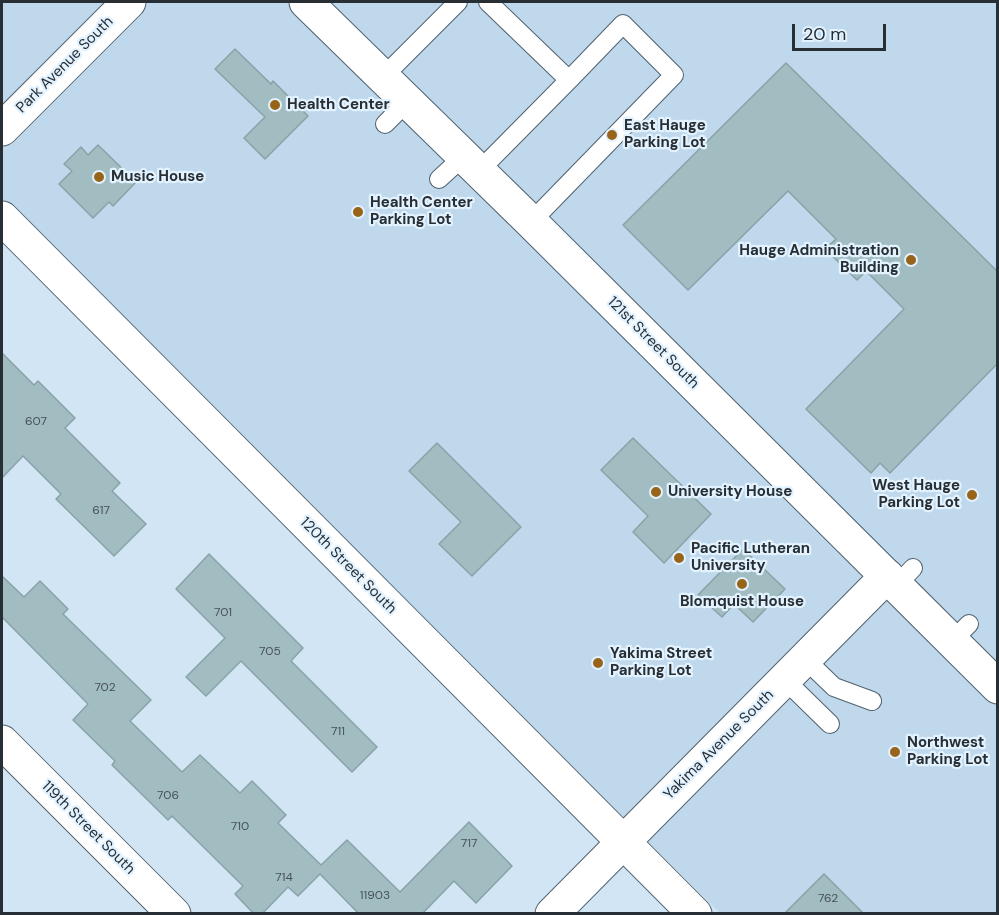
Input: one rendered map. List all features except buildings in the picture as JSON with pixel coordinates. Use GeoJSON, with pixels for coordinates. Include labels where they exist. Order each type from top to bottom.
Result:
{"type":"FeatureCollection","features":[{"type":"Feature","properties":{"kind":"street","name":"Park Avenue South"},"geometry":{"type":"LineString","coordinates":[[2,129],[129,2]]}},
{"type":"Feature","properties":{"kind":"street","name":"121st Street South"},"geometry":{"type":"LineString","coordinates":[[306,2],[471,163],[542,210],[899,576],[961,633],[998,687]]}},
{"type":"Feature","properties":{"kind":"street","name":"120th Street South"},"geometry":{"type":"LineString","coordinates":[[2,218],[695,914]]}},
{"type":"Feature","properties":{"kind":"street","name":"Yakima Avenue South"},"geometry":{"type":"LineString","coordinates":[[552,914],[795,669],[899,576]]}},
{"type":"Feature","properties":{"kind":"street","name":"119th Street South"},"geometry":{"type":"LineString","coordinates":[[2,742],[174,914]]}},
{"type":"Feature","properties":{"kind":"lane"},"geometry":{"type":"LineString","coordinates":[[383,77],[458,2]]}},
{"type":"Feature","properties":{"kind":"lane"},"geometry":{"type":"LineString","coordinates":[[488,2],[569,80]]}},
{"type":"Feature","properties":{"kind":"lane"},"geometry":{"type":"LineString","coordinates":[[439,179],[502,147],[623,24],[674,75],[542,210]]}},
{"type":"Feature","properties":{"kind":"lane"},"geometry":{"type":"LineString","coordinates":[[385,124],[408,101]]}},
{"type":"Feature","properties":{"kind":"lane"},"geometry":{"type":"LineString","coordinates":[[795,669],[872,701]]}},
{"type":"Feature","properties":{"kind":"lane"},"geometry":{"type":"LineString","coordinates":[[795,669],[830,724]]}},
{"type":"Feature","properties":{"kind":"shaded area","name":"Pacific Lutheran University"},"geometry":{"type":"Polygon","coordinates":[[[2,2],[997,2],[997,913],[720,913],[2,203],[2,2]]]}},
{"type":"Feature","properties":{"kind":"place","name":"Health Center"},"geometry":{"type":"Point","coordinates":[275,105]}},
{"type":"Feature","properties":{"kind":"place","name":"East Hauge Parking Lot"},"geometry":{"type":"Point","coordinates":[612,135]}},
{"type":"Feature","properties":{"kind":"place","name":"Music House"},"geometry":{"type":"Point","coordinates":[99,177]}},
{"type":"Feature","properties":{"kind":"place","name":"Health Center Parking Lot"},"geometry":{"type":"Point","coordinates":[358,212]}},
{"type":"Feature","properties":{"kind":"place","name":"Hauge Administration Building"},"geometry":{"type":"Point","coordinates":[911,260]}},
{"type":"Feature","properties":{"kind":"place","name":"University House"},"geometry":{"type":"Point","coordinates":[656,492]}},
{"type":"Feature","properties":{"kind":"place","name":"West Hauge Parking Lot"},"geometry":{"type":"Point","coordinates":[972,495]}},
{"type":"Feature","properties":{"kind":"place","name":"Pacific Lutheran University"},"geometry":{"type":"Point","coordinates":[679,558]}},
{"type":"Feature","properties":{"kind":"place","name":"Blomquist House"},"geometry":{"type":"Point","coordinates":[742,584]}},
{"type":"Feature","properties":{"kind":"place","name":"Yakima Street Parking Lot"},"geometry":{"type":"Point","coordinates":[598,663]}},
{"type":"Feature","properties":{"kind":"place","name":"Northwest Parking Lot"},"geometry":{"type":"Point","coordinates":[895,752]}}]}
